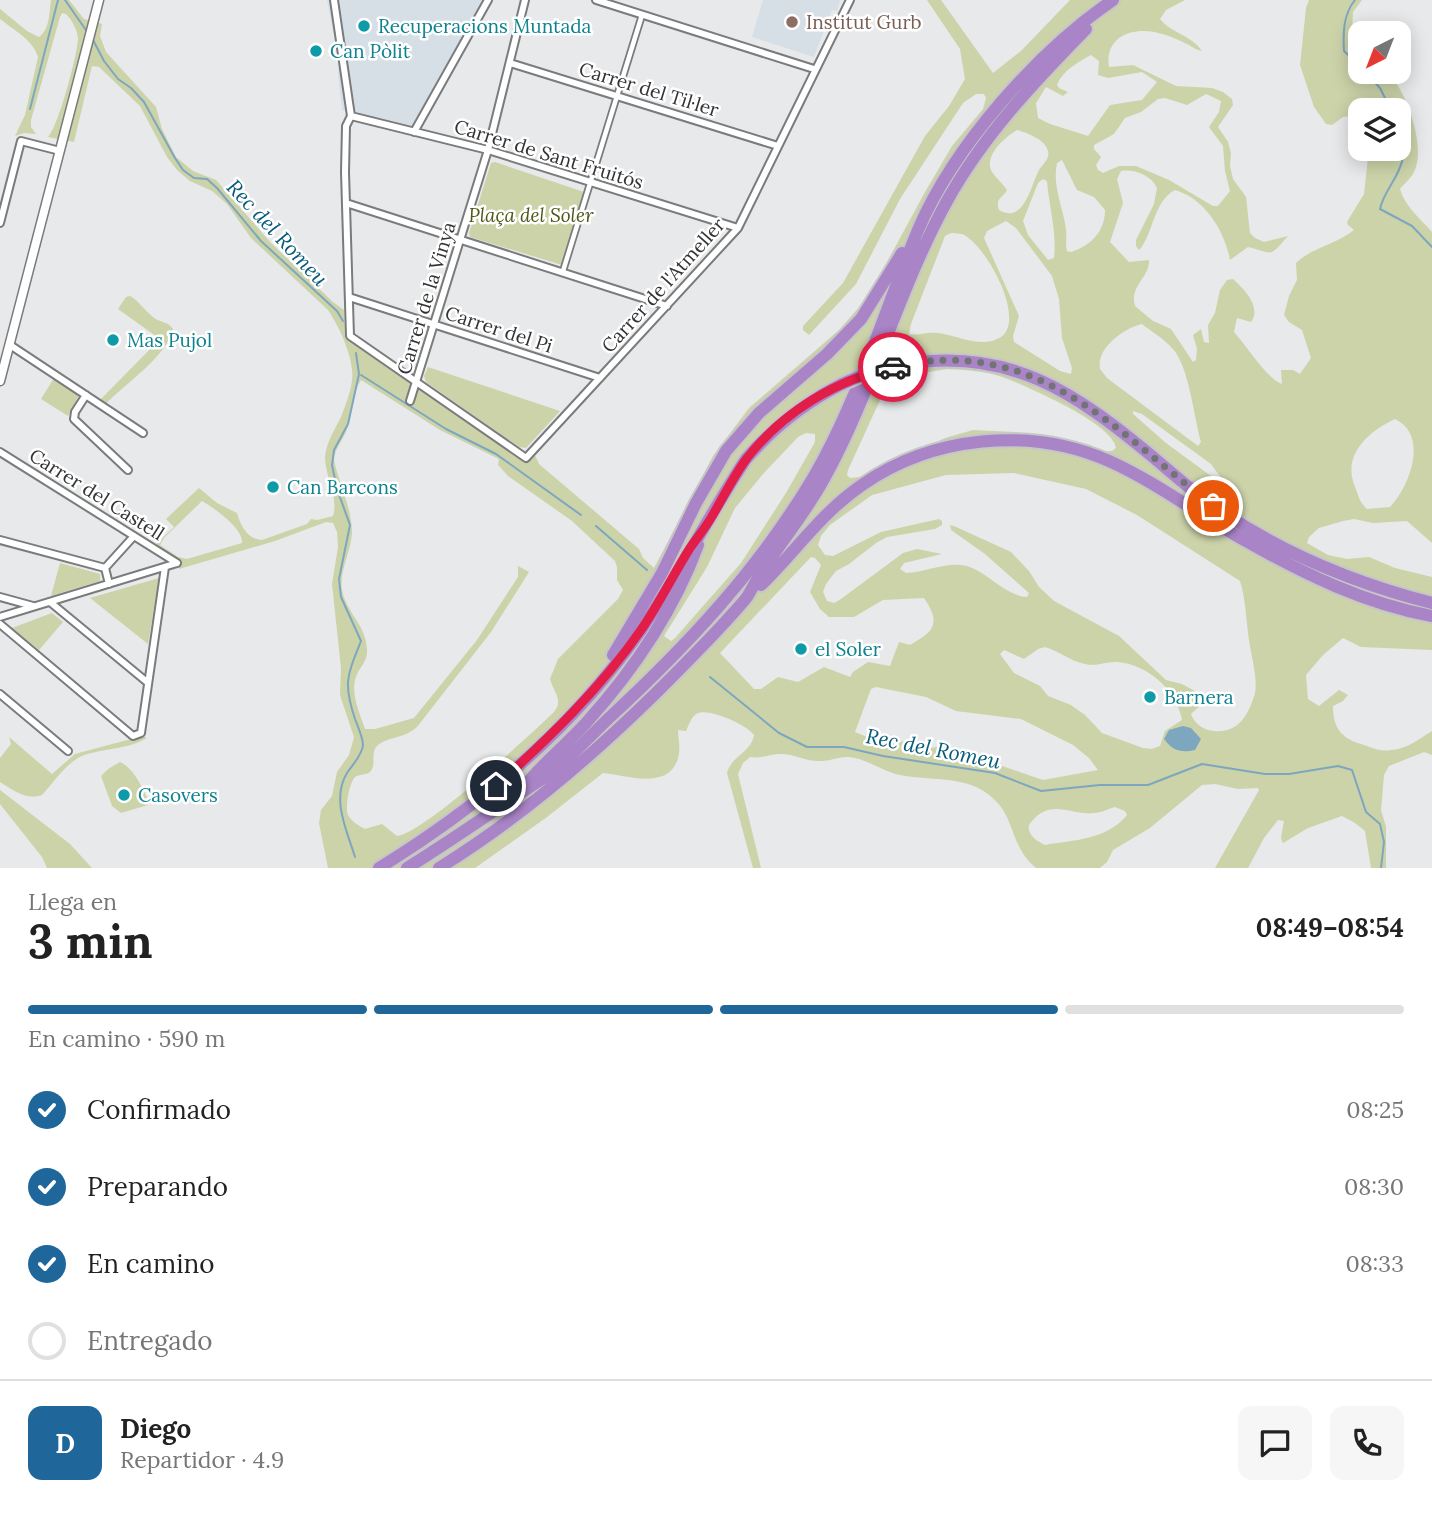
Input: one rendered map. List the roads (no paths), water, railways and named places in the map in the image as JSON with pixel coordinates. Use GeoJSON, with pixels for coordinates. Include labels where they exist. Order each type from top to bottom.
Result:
{"type":"FeatureCollection","features":[{"type":"Feature","properties":{"kind":"highway"},"geometry":{"type":"LineString","coordinates":[[407,868],[538,783],[660,670],[705,624],[765,550],[814,477],[858,382],[920,227],[959,159],[1010,93],[1070,34],[1113,0]]}},
{"type":"Feature","properties":{"kind":"highway"},"geometry":{"type":"LineString","coordinates":[[747,597],[824,480],[859,408],[922,251],[975,154],[1043,72],[1086,30],[1126,0]]}},
{"type":"Feature","properties":{"kind":"highway"},"geometry":{"type":"LineString","coordinates":[[559,727],[634,624],[726,452],[760,413],[827,354],[861,319],[894,269],[907,243],[920,227]]}},
{"type":"Feature","properties":{"kind":"highway"},"geometry":{"type":"LineString","coordinates":[[379,868],[453,819],[496,786],[586,700],[615,666],[655,608],[746,459],[767,435],[807,403],[872,372],[905,364],[953,360],[981,363],[1028,374],[1057,387],[1110,422],[1213,506],[1252,531],[1300,557],[1344,576],[1432,604]]}},
{"type":"Feature","properties":{"kind":"highway"},"geometry":{"type":"LineString","coordinates":[[439,868],[499,828],[565,777],[632,716],[704,645],[747,597],[764,583],[825,515],[864,483],[901,463],[948,447],[1005,440],[1068,447],[1108,461],[1292,566],[1382,603],[1432,616]]}},
{"type":"Feature","properties":{"kind":"highway"},"geometry":{"type":"LineString","coordinates":[[519,793],[532,776],[587,722],[625,675],[676,595],[705,528]]}},
{"type":"Feature","properties":{"kind":"street"},"geometry":{"type":"LineString","coordinates":[[0,381],[99,0]]}},
{"type":"Feature","properties":{"kind":"street"},"geometry":{"type":"LineString","coordinates":[[334,0],[351,116],[346,126],[350,336],[416,383]]}},
{"type":"Feature","properties":{"kind":"street"},"geometry":{"type":"LineString","coordinates":[[414,132],[488,0]]}},
{"type":"Feature","properties":{"kind":"street","name":"Carrer de la Vinya"},"geometry":{"type":"LineString","coordinates":[[410,401],[488,150],[525,0]]}},
{"type":"Feature","properties":{"kind":"street"},"geometry":{"type":"LineString","coordinates":[[596,0],[814,69]]}},
{"type":"Feature","properties":{"kind":"street","name":"Carrer de l'Atmeller"},"geometry":{"type":"LineString","coordinates":[[416,383],[527,458],[738,228],[849,0]]}},
{"type":"Feature","properties":{"kind":"street"},"geometry":{"type":"LineString","coordinates":[[562,271],[642,15]]}},
{"type":"Feature","properties":{"kind":"street","name":"Carrer del Til·ler"},"geometry":{"type":"LineString","coordinates":[[510,63],[778,146]]}},
{"type":"Feature","properties":{"kind":"street","name":"Carrer de Sant Fruitós"},"geometry":{"type":"LineString","coordinates":[[351,116],[488,150],[738,228]]}},
{"type":"Feature","properties":{"kind":"street"},"geometry":{"type":"LineString","coordinates":[[0,223],[21,141],[60,151]]}},
{"type":"Feature","properties":{"kind":"street"},"geometry":{"type":"LineString","coordinates":[[346,203],[667,306]]}},
{"type":"Feature","properties":{"kind":"street","name":"Carrer del Pi"},"geometry":{"type":"LineString","coordinates":[[349,297],[600,378]]}},
{"type":"Feature","properties":{"kind":"street"},"geometry":{"type":"LineString","coordinates":[[10,345],[143,433]]}},
{"type":"Feature","properties":{"kind":"street"},"geometry":{"type":"LineString","coordinates":[[86,395],[75,412],[74,419],[128,470]]}},
{"type":"Feature","properties":{"kind":"street","name":"Carrer del Castell"},"geometry":{"type":"LineString","coordinates":[[0,452],[177,563],[165,567]]}},
{"type":"Feature","properties":{"kind":"street"},"geometry":{"type":"LineString","coordinates":[[105,568],[134,536]]}},
{"type":"Feature","properties":{"kind":"street"},"geometry":{"type":"LineString","coordinates":[[0,540],[105,568]]}},
{"type":"Feature","properties":{"kind":"street"},"geometry":{"type":"LineString","coordinates":[[0,617],[165,567],[141,733],[133,736],[0,624]]}},
{"type":"Feature","properties":{"kind":"street"},"geometry":{"type":"LineString","coordinates":[[105,568],[109,584]]}},
{"type":"Feature","properties":{"kind":"street"},"geometry":{"type":"LineString","coordinates":[[0,597],[35,606]]}},
{"type":"Feature","properties":{"kind":"street"},"geometry":{"type":"LineString","coordinates":[[50,602],[148,682]]}},
{"type":"Feature","properties":{"kind":"street"},"geometry":{"type":"LineString","coordinates":[[0,694],[68,751]]}},
{"type":"Feature","properties":{"kind":"water"},"geometry":{"type":"Polygon","coordinates":[[[1183,726],[1191,728],[1201,739],[1195,750],[1178,750],[1164,739],[1169,730],[1183,726]]]}},
{"type":"Feature","properties":{"kind":"waterway"},"geometry":{"type":"LineString","coordinates":[[30,109],[58,0]]}},
{"type":"Feature","properties":{"kind":"waterway","name":"Rec del Romeu"},"geometry":{"type":"LineString","coordinates":[[65,0],[88,33]]}},
{"type":"Feature","properties":{"kind":"waterway"},"geometry":{"type":"LineString","coordinates":[[1348,55],[1344,51],[1344,31],[1346,18],[1355,0]]}},
{"type":"Feature","properties":{"kind":"waterway","name":"Rec del Romeu"},"geometry":{"type":"LineString","coordinates":[[93,40],[118,79],[144,102],[183,170],[194,178],[207,179],[217,188],[261,241],[337,311],[343,321]]}},
{"type":"Feature","properties":{"kind":"waterway"},"geometry":{"type":"LineString","coordinates":[[1376,84],[1385,98]]}},
{"type":"Feature","properties":{"kind":"waterway"},"geometry":{"type":"LineString","coordinates":[[1402,161],[1380,209],[1412,226],[1432,247]]}},
{"type":"Feature","properties":{"kind":"waterway"},"geometry":{"type":"LineString","coordinates":[[355,857],[342,815],[340,793],[342,783],[359,757],[363,745],[348,688],[350,672],[361,641],[341,597],[339,579],[350,525],[337,489],[332,465],[334,450],[348,424],[359,374],[356,353]]}},
{"type":"Feature","properties":{"kind":"waterway","name":"Rec del Romeu"},"geometry":{"type":"LineString","coordinates":[[361,375],[446,429],[496,454],[581,515]]}},
{"type":"Feature","properties":{"kind":"waterway","name":"Rec del Romeu"},"geometry":{"type":"LineString","coordinates":[[596,526],[647,570]]}},
{"type":"Feature","properties":{"kind":"waterway","name":"Rec del Romeu"},"geometry":{"type":"LineString","coordinates":[[710,677],[779,733],[807,747],[844,747],[883,756],[995,773],[1041,791],[1100,785],[1148,785],[1202,764],[1265,774],[1289,774],[1338,766],[1352,770],[1366,812],[1380,824],[1384,842],[1381,868]]}},
{"type":"Feature","properties":{"kind":"place","name":"Institut Gurb"},"geometry":{"type":"Point","coordinates":[792,22]}},
{"type":"Feature","properties":{"kind":"place","name":"Recuperacions Muntada"},"geometry":{"type":"Point","coordinates":[364,26]}},
{"type":"Feature","properties":{"kind":"place","name":"Can Pòlit"},"geometry":{"type":"Point","coordinates":[316,51]}},
{"type":"Feature","properties":{"kind":"place","name":"Mas Pujol"},"geometry":{"type":"Point","coordinates":[113,340]}},
{"type":"Feature","properties":{"kind":"place","name":"Can Barcons"},"geometry":{"type":"Point","coordinates":[273,487]}},
{"type":"Feature","properties":{"kind":"place","name":"el Soler"},"geometry":{"type":"Point","coordinates":[801,649]}},
{"type":"Feature","properties":{"kind":"place","name":"Barnera"},"geometry":{"type":"Point","coordinates":[1150,697]}},
{"type":"Feature","properties":{"kind":"place","name":"Casovers"},"geometry":{"type":"Point","coordinates":[124,795]}},
{"type":"Feature","properties":{"kind":"park label","name":"Plaça del Soler"},"geometry":{"type":"Point","coordinates":[531,215]}}]}
